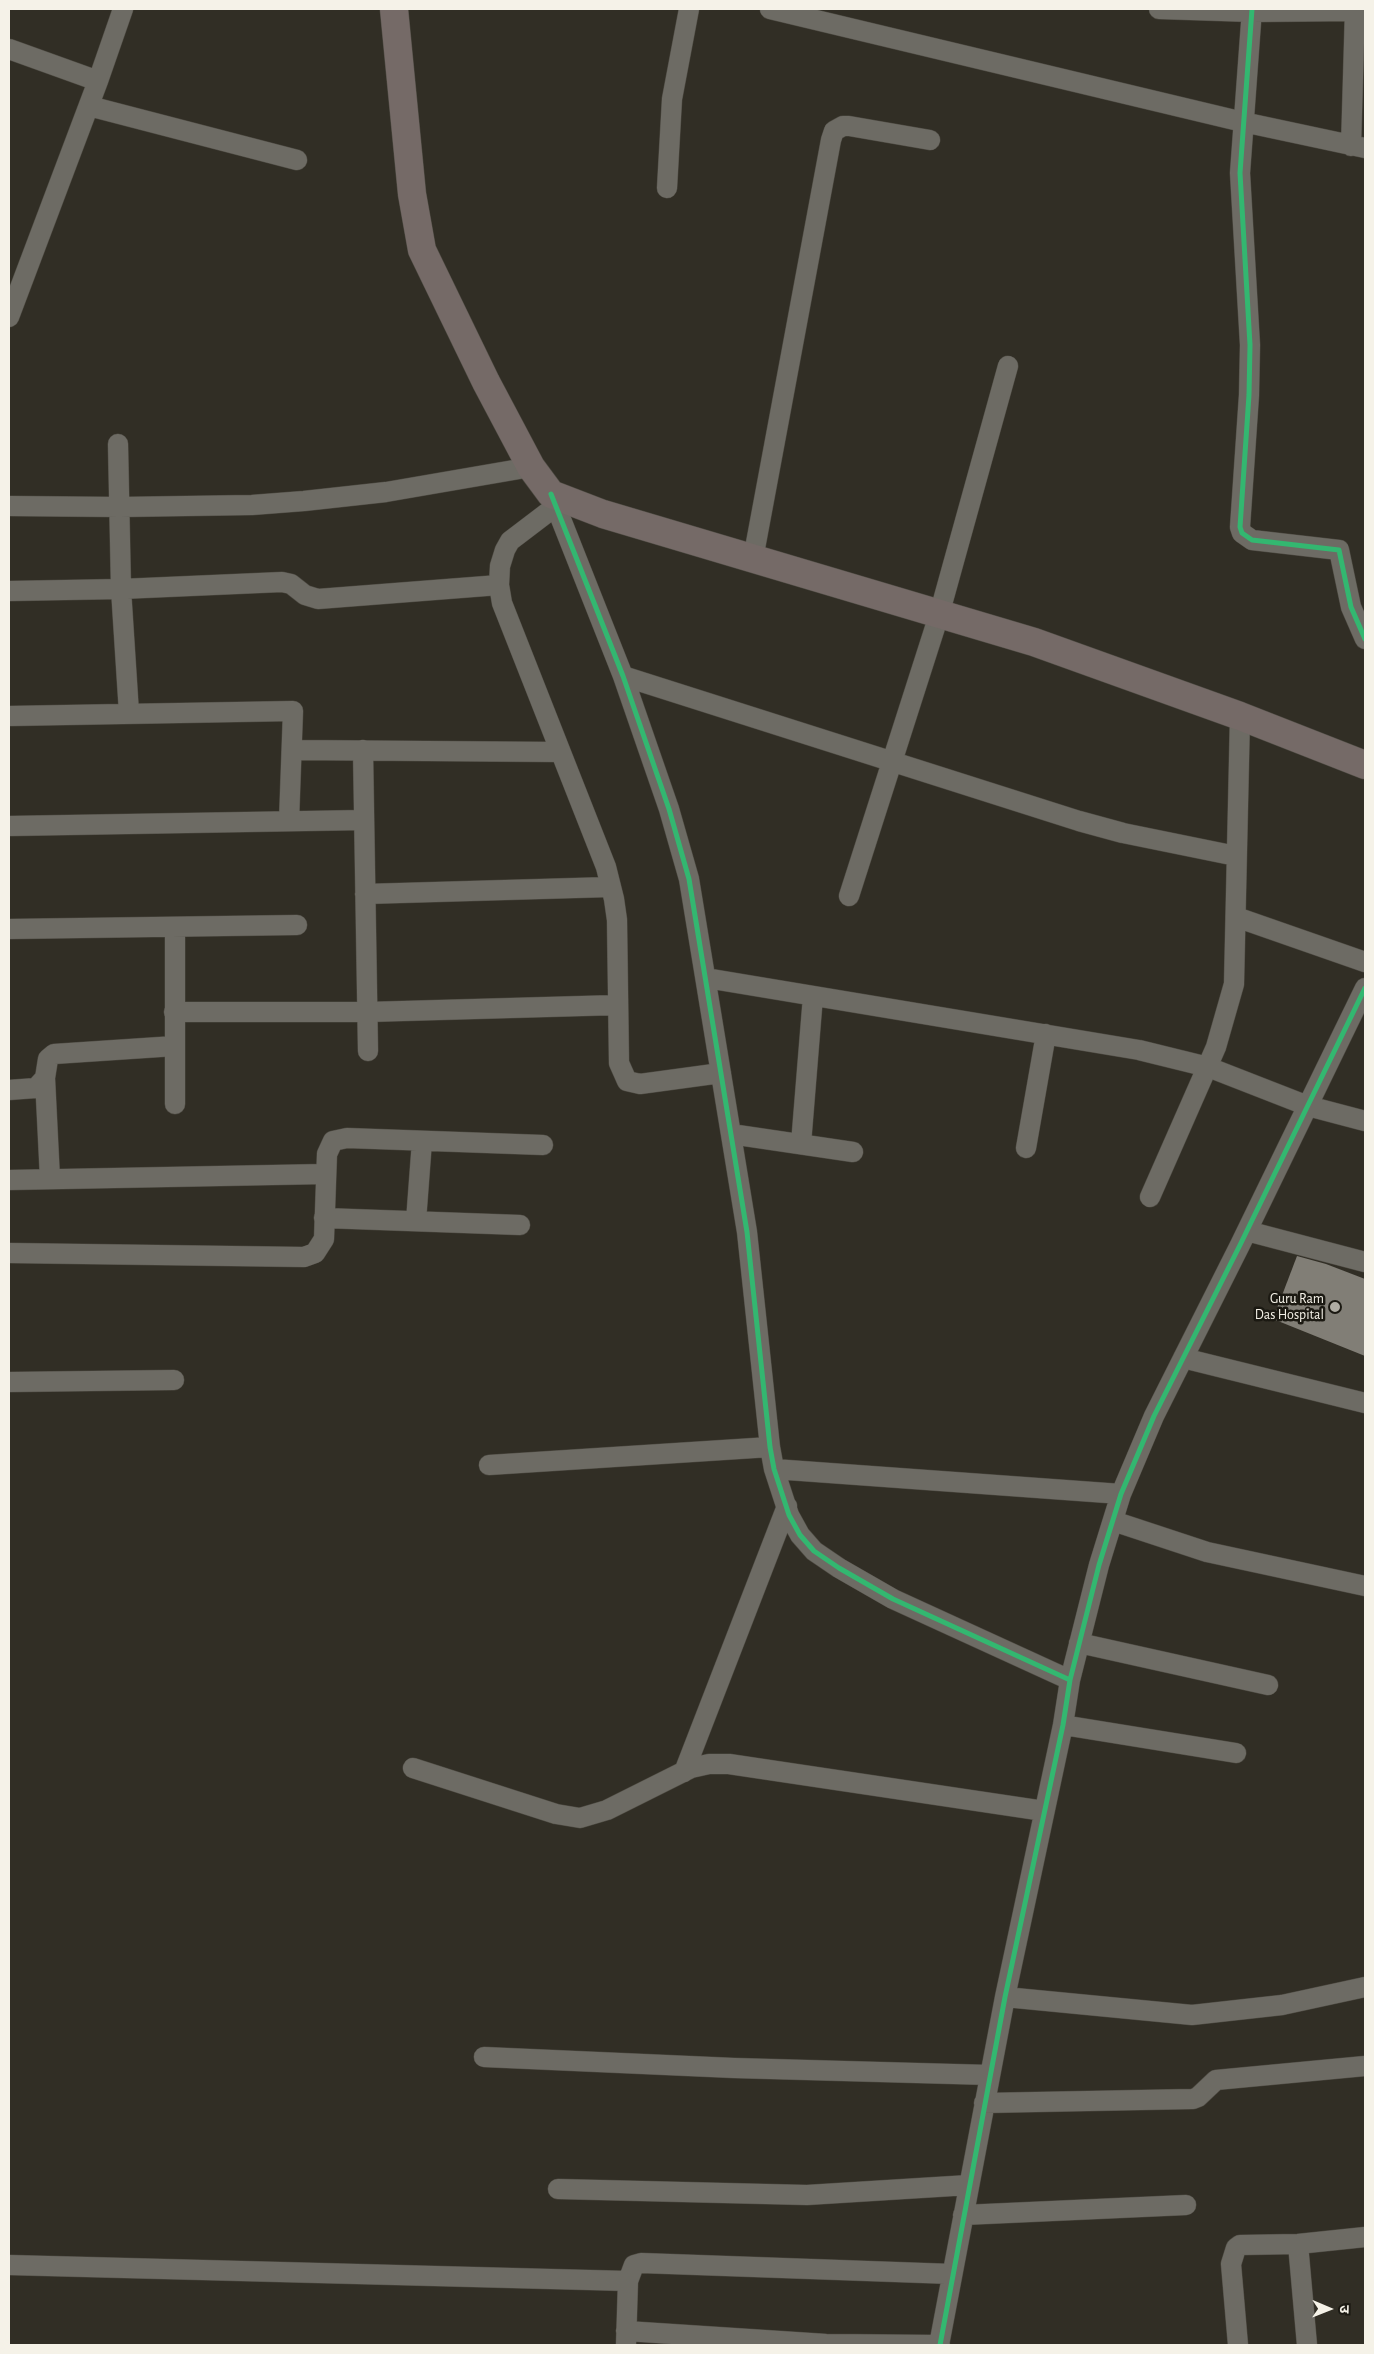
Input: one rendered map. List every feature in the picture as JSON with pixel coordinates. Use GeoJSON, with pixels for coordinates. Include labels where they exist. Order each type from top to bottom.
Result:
{"type":"FeatureCollection","features":[{"type":"Feature","properties":{"kind":"highway"},"geometry":{"type":"LineString","coordinates":[[394,9],[412,194],[422,250],[486,382],[531,467],[553,500],[1034,642],[1240,716],[1365,765]]}},
{"type":"Feature","properties":{"kind":"street"},"geometry":{"type":"LineString","coordinates":[[9,317],[89,106],[123,9]]}},
{"type":"Feature","properties":{"kind":"street"},"geometry":{"type":"LineString","coordinates":[[667,188],[672,99],[689,9]]}},
{"type":"Feature","properties":{"kind":"street"},"geometry":{"type":"LineString","coordinates":[[770,9],[1243,122],[1358,147],[1355,10],[1252,11],[1159,9]]}},
{"type":"Feature","properties":{"kind":"street"},"geometry":{"type":"LineString","coordinates":[[807,18],[834,9]]}},
{"type":"Feature","properties":{"kind":"street"},"geometry":{"type":"LineString","coordinates":[[1252,11],[1240,188],[1250,345],[1249,396],[1240,526],[1242,533],[1252,540],[1338,550],[1351,607],[1365,640]]}},
{"type":"Feature","properties":{"kind":"street"},"geometry":{"type":"LineString","coordinates":[[9,48],[98,81]]}},
{"type":"Feature","properties":{"kind":"street"},"geometry":{"type":"LineString","coordinates":[[89,106],[297,160]]}},
{"type":"Feature","properties":{"kind":"street"},"geometry":{"type":"LineString","coordinates":[[753,559],[834,131],[842,126],[850,126],[930,140]]}},
{"type":"Feature","properties":{"kind":"street"},"geometry":{"type":"LineString","coordinates":[[849,896],[939,615],[1008,366]]}},
{"type":"Feature","properties":{"kind":"street"},"geometry":{"type":"LineString","coordinates":[[118,444],[121,589],[129,713]]}},
{"type":"Feature","properties":{"kind":"street"},"geometry":{"type":"LineString","coordinates":[[9,506],[252,505],[386,492],[531,467]]}},
{"type":"Feature","properties":{"kind":"street"},"geometry":{"type":"LineString","coordinates":[[721,1073],[640,1084],[627,1080],[619,1063],[616,920],[606,867],[502,604],[499,585],[500,566],[510,541],[553,500],[623,676],[681,847],[689,879],[706,978],[747,1232],[770,1447],[774,1469],[787,1506],[800,1535],[814,1551],[839,1568],[893,1600],[1070,1680]]}},
{"type":"Feature","properties":{"kind":"street"},"geometry":{"type":"LineString","coordinates":[[9,591],[121,589],[282,582],[291,584],[305,595],[318,599],[499,585]]}},
{"type":"Feature","properties":{"kind":"street"},"geometry":{"type":"LineString","coordinates":[[623,676],[1079,822],[1236,856]]}},
{"type":"Feature","properties":{"kind":"street"},"geometry":{"type":"LineString","coordinates":[[9,716],[293,711],[289,821]]}},
{"type":"Feature","properties":{"kind":"street"},"geometry":{"type":"LineString","coordinates":[[1150,1197],[1222,1032],[1234,984],[1240,716]]}},
{"type":"Feature","properties":{"kind":"street"},"geometry":{"type":"LineString","coordinates":[[292,750],[560,752]]}},
{"type":"Feature","properties":{"kind":"street"},"geometry":{"type":"LineString","coordinates":[[363,750],[368,1051]]}},
{"type":"Feature","properties":{"kind":"street"},"geometry":{"type":"LineString","coordinates":[[9,826],[364,820]]}},
{"type":"Feature","properties":{"kind":"street"},"geometry":{"type":"LineString","coordinates":[[365,894],[610,887]]}},
{"type":"Feature","properties":{"kind":"street"},"geometry":{"type":"LineString","coordinates":[[1236,917],[1365,962]]}},
{"type":"Feature","properties":{"kind":"street"},"geometry":{"type":"LineString","coordinates":[[9,929],[297,925]]}},
{"type":"Feature","properties":{"kind":"street"},"geometry":{"type":"LineString","coordinates":[[175,927],[175,1104]]}},
{"type":"Feature","properties":{"kind":"street"},"geometry":{"type":"LineString","coordinates":[[706,978],[1139,1050],[1208,1067],[1308,1106],[1365,1121]]}},
{"type":"Feature","properties":{"kind":"street"},"geometry":{"type":"LineString","coordinates":[[952,2274],[656,2262],[634,2265],[628,2281],[626,2338],[817,2344],[940,2345],[984,2103],[1063,1725],[1070,1680],[1121,1494],[1154,1416],[1247,1231],[1365,988]]}},
{"type":"Feature","properties":{"kind":"street"},"geometry":{"type":"LineString","coordinates":[[801,1144],[813,996]]}},
{"type":"Feature","properties":{"kind":"street"},"geometry":{"type":"LineString","coordinates":[[174,1012],[367,1012],[618,1005]]}},
{"type":"Feature","properties":{"kind":"street"},"geometry":{"type":"LineString","coordinates":[[1026,1148],[1046,1034]]}},
{"type":"Feature","properties":{"kind":"street"},"geometry":{"type":"LineString","coordinates":[[50,1179],[44,1078],[48,1059],[60,1052],[175,1046]]}},
{"type":"Feature","properties":{"kind":"street"},"geometry":{"type":"LineString","coordinates":[[9,1090],[36,1088],[44,1078]]}},
{"type":"Feature","properties":{"kind":"street"},"geometry":{"type":"LineString","coordinates":[[731,1134],[853,1152]]}},
{"type":"Feature","properties":{"kind":"street"},"geometry":{"type":"LineString","coordinates":[[9,1253],[304,1257],[315,1253],[322,1246],[324,1239],[325,1174],[327,1154],[333,1141],[340,1138],[543,1145]]}},
{"type":"Feature","properties":{"kind":"street"},"geometry":{"type":"LineString","coordinates":[[416,1222],[422,1141]]}},
{"type":"Feature","properties":{"kind":"street"},"geometry":{"type":"LineString","coordinates":[[9,1180],[325,1174]]}},
{"type":"Feature","properties":{"kind":"street"},"geometry":{"type":"LineString","coordinates":[[324,1218],[520,1225]]}},
{"type":"Feature","properties":{"kind":"street"},"geometry":{"type":"LineString","coordinates":[[1247,1231],[1365,1262]]}},
{"type":"Feature","properties":{"kind":"street"},"geometry":{"type":"LineString","coordinates":[[1183,1358],[1365,1403]]}},
{"type":"Feature","properties":{"kind":"street"},"geometry":{"type":"LineString","coordinates":[[9,1382],[174,1380]]}},
{"type":"Feature","properties":{"kind":"street"},"geometry":{"type":"LineString","coordinates":[[489,1465],[770,1447]]}},
{"type":"Feature","properties":{"kind":"street"},"geometry":{"type":"LineString","coordinates":[[774,1469],[1121,1494]]}},
{"type":"Feature","properties":{"kind":"street"},"geometry":{"type":"LineString","coordinates":[[684,1772],[787,1506]]}},
{"type":"Feature","properties":{"kind":"street"},"geometry":{"type":"LineString","coordinates":[[1113,1520],[1207,1552],[1365,1586]]}},
{"type":"Feature","properties":{"kind":"street"},"geometry":{"type":"LineString","coordinates":[[1079,1643],[1268,1685]]}},
{"type":"Feature","properties":{"kind":"street"},"geometry":{"type":"LineString","coordinates":[[1063,1725],[1236,1753]]}},
{"type":"Feature","properties":{"kind":"street"},"geometry":{"type":"LineString","coordinates":[[413,1768],[556,1814],[580,1818],[623,1803],[684,1772],[709,1764],[729,1764],[1044,1811]]}},
{"type":"Feature","properties":{"kind":"street"},"geometry":{"type":"LineString","coordinates":[[1005,1997],[1192,2015],[1282,2005],[1365,1988]]}},
{"type":"Feature","properties":{"kind":"street"},"geometry":{"type":"LineString","coordinates":[[484,2057],[744,2068],[990,2075]]}},
{"type":"Feature","properties":{"kind":"street"},"geometry":{"type":"LineString","coordinates":[[984,2103],[1193,2099],[1198,2097],[1216,2080],[1365,2066]]}},
{"type":"Feature","properties":{"kind":"street"},"geometry":{"type":"LineString","coordinates":[[558,2189],[807,2195],[969,2185]]}},
{"type":"Feature","properties":{"kind":"street"},"geometry":{"type":"LineString","coordinates":[[963,2215],[1186,2206]]}},
{"type":"Feature","properties":{"kind":"street"},"geometry":{"type":"LineString","coordinates":[[1238,2345],[1231,2264],[1236,2248],[1240,2245],[1298,2244],[1365,2237]]}},
{"type":"Feature","properties":{"kind":"street"},"geometry":{"type":"LineString","coordinates":[[1298,2244],[1307,2345]]}},
{"type":"Feature","properties":{"kind":"street"},"geometry":{"type":"LineString","coordinates":[[9,2265],[628,2281]]}},
{"type":"Feature","properties":{"kind":"building"},"geometry":{"type":"Polygon","coordinates":[[[1297,1256],[1326,1264],[1365,1279],[1365,1356],[1273,1319],[1297,1256]]]}},
{"type":"Feature","properties":{"kind":"cycle path"},"geometry":{"type":"LineString","coordinates":[[1252,9],[1240,173],[1250,345],[1249,395],[1240,527],[1242,533],[1252,540],[1339,550],[1351,607],[1365,639]]}},
{"type":"Feature","properties":{"kind":"cycle path"},"geometry":{"type":"LineString","coordinates":[[551,494],[623,676],[669,809],[689,879],[747,1232],[770,1447],[774,1469],[789,1515],[800,1535],[814,1551],[839,1568],[893,1599],[1070,1680]]}},
{"type":"Feature","properties":{"kind":"cycle path"},"geometry":{"type":"LineString","coordinates":[[940,2345],[1005,1997],[1063,1725],[1070,1680],[1099,1565],[1121,1494],[1154,1416],[1240,1245],[1365,988]]}},
{"type":"Feature","properties":{"kind":"place","name":"Guru Ram Das Hospital"},"geometry":{"type":"Point","coordinates":[1335,1307]}}]}
